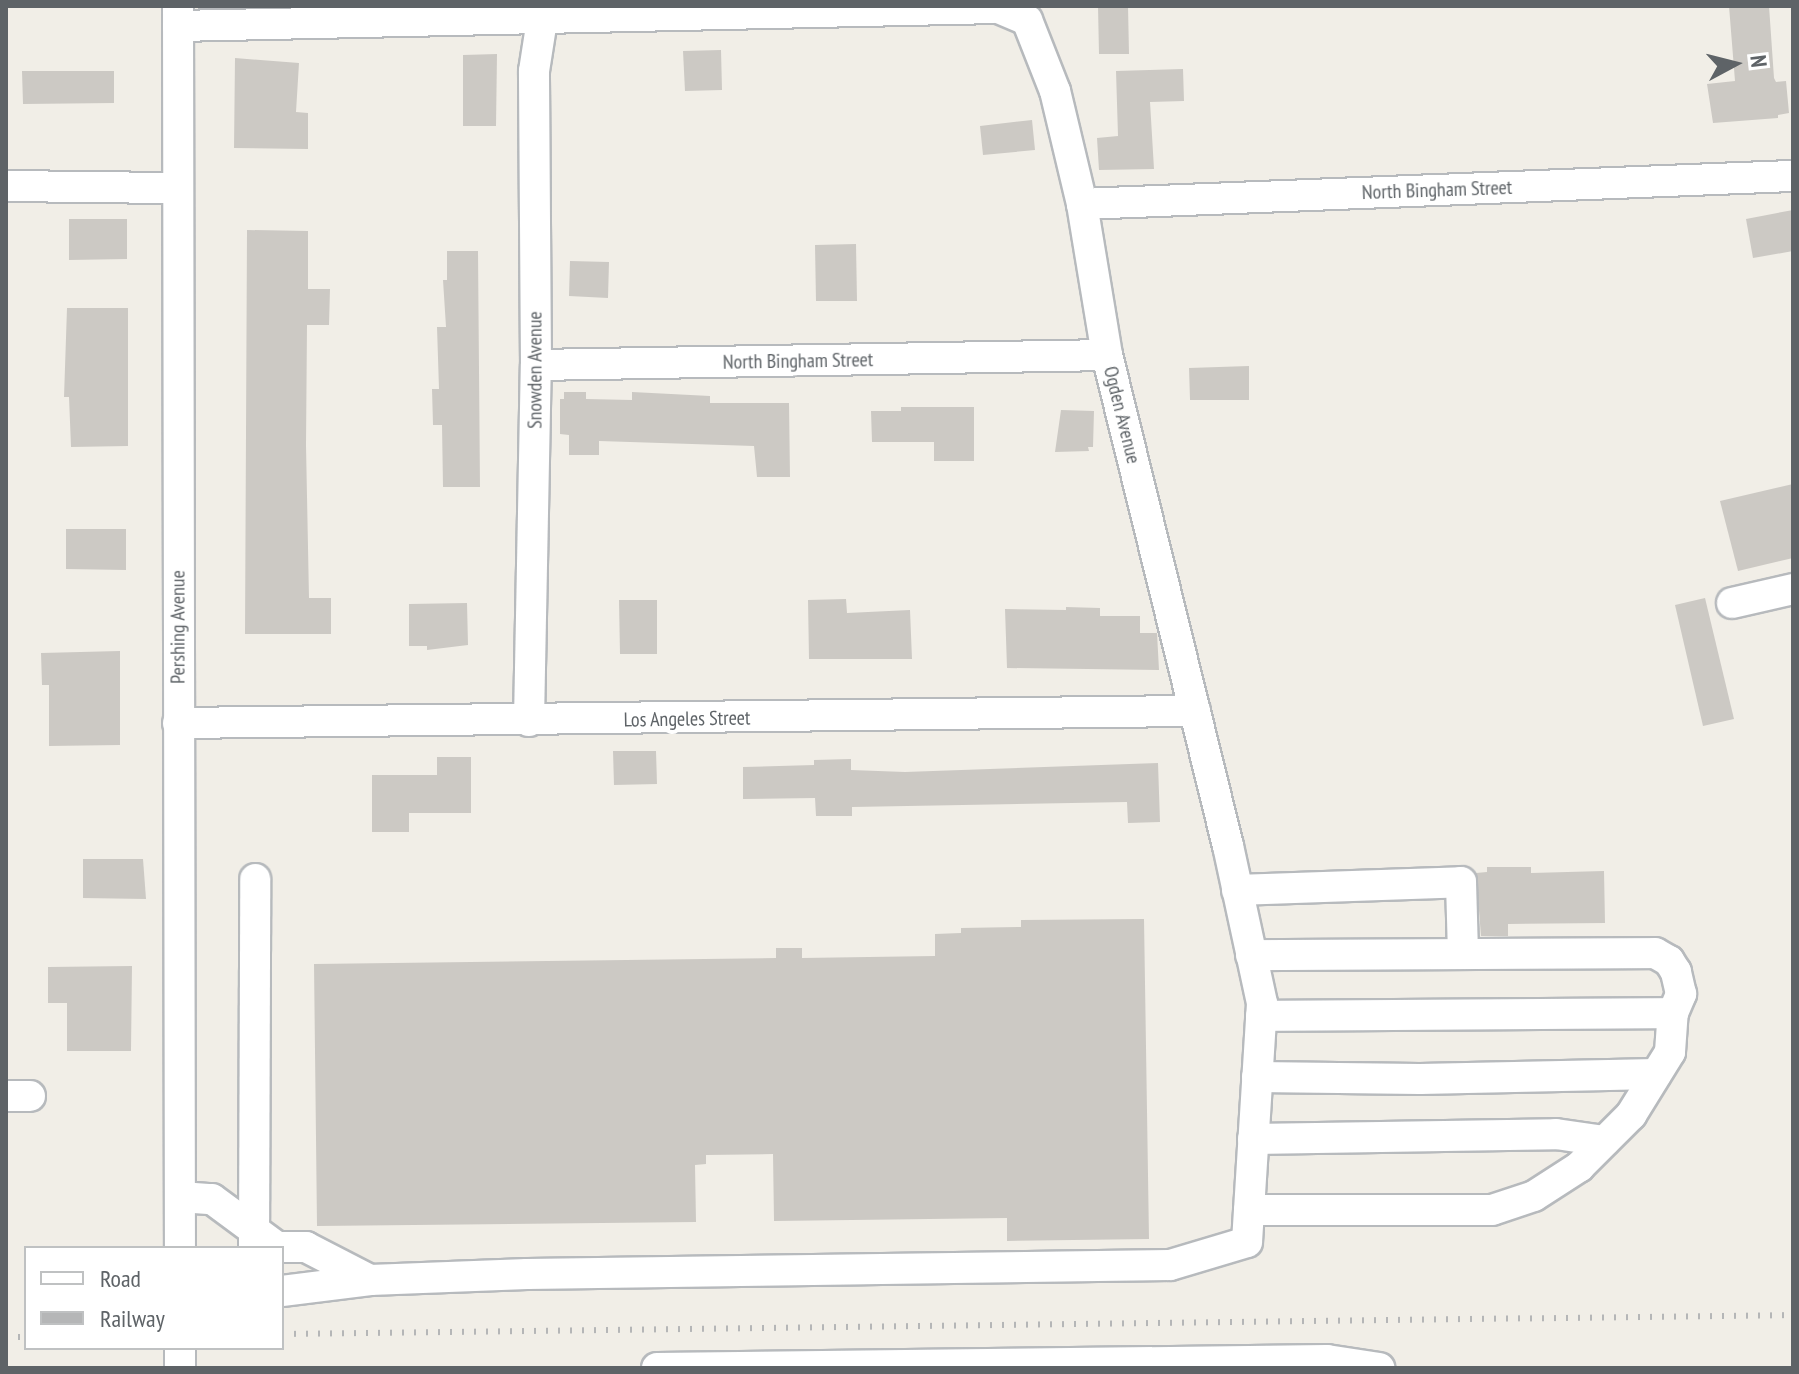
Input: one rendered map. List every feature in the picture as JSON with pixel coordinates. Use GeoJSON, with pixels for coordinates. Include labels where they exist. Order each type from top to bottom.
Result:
{"type":"FeatureCollection","features":[{"type":"Feature","properties":{"kind":"street"},"geometry":{"type":"LineString","coordinates":[[178,16],[542,20],[590,12],[994,7]]}},
{"type":"Feature","properties":{"kind":"street","name":"Ogden Avenue"},"geometry":{"type":"LineString","coordinates":[[370,1280],[527,1274],[1170,1265],[1247,1242],[1261,1016],[1251,955],[1228,846],[1107,355],[1082,204],[1055,91],[1027,20],[994,7]]}},
{"type":"Feature","properties":{"kind":"street","name":"Pershing Avenue"},"geometry":{"type":"LineString","coordinates":[[178,16],[180,1246]]}},
{"type":"Feature","properties":{"kind":"street","name":"Snowden Avenue"},"geometry":{"type":"LineString","coordinates":[[529,721],[536,365],[534,71],[542,20]]}},
{"type":"Feature","properties":{"kind":"street","name":"North Bingham Street"},"geometry":{"type":"LineString","coordinates":[[1082,204],[1793,176]]}},
{"type":"Feature","properties":{"kind":"street"},"geometry":{"type":"LineString","coordinates":[[6,186],[178,188]]}},
{"type":"Feature","properties":{"kind":"street","name":"North Bingham Street"},"geometry":{"type":"LineString","coordinates":[[536,365],[1107,355]]}},
{"type":"Feature","properties":{"kind":"street"},"geometry":{"type":"LineString","coordinates":[[1732,603],[1793,589]]}},
{"type":"Feature","properties":{"kind":"street","name":"Los Angeles Street"},"geometry":{"type":"LineString","coordinates":[[178,723],[1195,711]]}},
{"type":"Feature","properties":{"kind":"street"},"geometry":{"type":"LineString","coordinates":[[254,1239],[255,879]]}},
{"type":"Feature","properties":{"kind":"street"},"geometry":{"type":"LineString","coordinates":[[1237,890],[1461,882],[1463,953]]}},
{"type":"Feature","properties":{"kind":"street"},"geometry":{"type":"LineString","coordinates":[[1249,1210],[1492,1210],[1534,1196],[1579,1167],[1631,1115],[1670,1052],[1673,1013],[1681,994],[1676,972],[1669,961],[1655,953],[1251,955]]}},
{"type":"Feature","properties":{"kind":"street"},"geometry":{"type":"LineString","coordinates":[[1261,1016],[1673,1013]]}},
{"type":"Feature","properties":{"kind":"street"},"geometry":{"type":"LineString","coordinates":[[1257,1077],[1420,1079],[1656,1074]]}},
{"type":"Feature","properties":{"kind":"street"},"geometry":{"type":"LineString","coordinates":[[1253,1139],[1556,1134],[1604,1141]]}},
{"type":"Feature","properties":{"kind":"street"},"geometry":{"type":"LineString","coordinates":[[180,1197],[212,1199],[254,1239],[274,1246]]}},
{"type":"Feature","properties":{"kind":"street"},"geometry":{"type":"LineString","coordinates":[[284,1247],[306,1247],[370,1280]]}},
{"type":"Feature","properties":{"kind":"street"},"geometry":{"type":"LineString","coordinates":[[284,1291],[370,1280]]}},
{"type":"Feature","properties":{"kind":"street"},"geometry":{"type":"LineString","coordinates":[[657,1368],[1327,1360],[1379,1368]]}},
{"type":"Feature","properties":{"kind":"building"},"geometry":{"type":"Polygon","coordinates":[[[1098,6],[1128,6],[1129,54],[1099,54],[1098,6]]]}},
{"type":"Feature","properties":{"kind":"building"},"geometry":{"type":"Polygon","coordinates":[[[1729,6],[1769,6],[1774,78],[1776,82],[1786,81],[1789,113],[1778,115],[1778,118],[1713,123],[1707,84],[1735,81],[1729,6]]]}},
{"type":"Feature","properties":{"kind":"building"},"geometry":{"type":"Polygon","coordinates":[[[721,50],[722,90],[685,91],[683,51],[721,50]]]}},
{"type":"Feature","properties":{"kind":"building"},"geometry":{"type":"Polygon","coordinates":[[[497,54],[496,126],[463,126],[463,55],[497,54]]]}},
{"type":"Feature","properties":{"kind":"building"},"geometry":{"type":"Polygon","coordinates":[[[235,58],[299,63],[296,112],[308,113],[308,149],[234,148],[235,58]]]}},
{"type":"Feature","properties":{"kind":"building"},"geometry":{"type":"Polygon","coordinates":[[[1183,69],[1184,101],[1150,102],[1154,169],[1099,170],[1097,138],[1118,136],[1116,71],[1183,69]]]}},
{"type":"Feature","properties":{"kind":"building"},"geometry":{"type":"Polygon","coordinates":[[[22,71],[114,71],[114,103],[23,104],[22,71]]]}},
{"type":"Feature","properties":{"kind":"building"},"geometry":{"type":"Polygon","coordinates":[[[1032,120],[1035,150],[983,155],[980,126],[1032,120]]]}},
{"type":"Feature","properties":{"kind":"building"},"geometry":{"type":"Polygon","coordinates":[[[1793,210],[1793,251],[1753,258],[1746,219],[1793,210]]]}},
{"type":"Feature","properties":{"kind":"building"},"geometry":{"type":"Polygon","coordinates":[[[69,219],[127,219],[127,259],[69,260],[69,219]]]}},
{"type":"Feature","properties":{"kind":"building"},"geometry":{"type":"Polygon","coordinates":[[[247,230],[308,231],[308,289],[330,289],[329,325],[307,325],[306,445],[309,598],[331,598],[331,634],[245,634],[247,230]]]}},
{"type":"Feature","properties":{"kind":"building"},"geometry":{"type":"Polygon","coordinates":[[[856,244],[857,301],[816,301],[815,245],[856,244]]]}},
{"type":"Feature","properties":{"kind":"building"},"geometry":{"type":"Polygon","coordinates":[[[447,251],[478,251],[480,487],[443,487],[442,425],[433,425],[432,389],[439,389],[437,327],[446,327],[443,280],[447,280],[447,251]]]}},
{"type":"Feature","properties":{"kind":"building"},"geometry":{"type":"Polygon","coordinates":[[[570,261],[609,262],[608,298],[569,296],[570,261]]]}},
{"type":"Feature","properties":{"kind":"building"},"geometry":{"type":"Polygon","coordinates":[[[67,308],[128,308],[128,446],[71,447],[69,397],[64,397],[67,308]]]}},
{"type":"Feature","properties":{"kind":"building"},"geometry":{"type":"Polygon","coordinates":[[[1249,366],[1249,400],[1190,400],[1189,368],[1249,366]]]}},
{"type":"Feature","properties":{"kind":"building"},"geometry":{"type":"Polygon","coordinates":[[[564,392],[586,392],[586,399],[632,400],[632,392],[710,396],[710,403],[789,403],[790,477],[757,477],[754,446],[599,441],[599,455],[569,455],[569,435],[560,434],[560,399],[564,399],[564,392]]]}},
{"type":"Feature","properties":{"kind":"building"},"geometry":{"type":"Polygon","coordinates":[[[901,407],[974,407],[974,461],[934,461],[934,442],[872,442],[871,411],[901,411],[901,407]]]}},
{"type":"Feature","properties":{"kind":"building"},"geometry":{"type":"Polygon","coordinates":[[[1061,410],[1094,411],[1093,447],[1088,447],[1089,451],[1055,452],[1061,410]]]}},
{"type":"Feature","properties":{"kind":"building"},"geometry":{"type":"Polygon","coordinates":[[[1793,484],[1793,558],[1738,571],[1720,501],[1793,484]]]}},
{"type":"Feature","properties":{"kind":"building"},"geometry":{"type":"Polygon","coordinates":[[[66,529],[126,529],[126,570],[66,569],[66,529]]]}},
{"type":"Feature","properties":{"kind":"building"},"geometry":{"type":"Polygon","coordinates":[[[1705,598],[1734,719],[1703,726],[1675,605],[1705,598]]]}},
{"type":"Feature","properties":{"kind":"building"},"geometry":{"type":"Polygon","coordinates":[[[846,599],[847,613],[910,610],[912,659],[809,659],[808,600],[846,599]]]}},
{"type":"Feature","properties":{"kind":"building"},"geometry":{"type":"Polygon","coordinates":[[[619,600],[657,600],[657,654],[620,654],[619,600]]]}},
{"type":"Feature","properties":{"kind":"building"},"geometry":{"type":"Polygon","coordinates":[[[467,603],[468,645],[427,650],[427,646],[409,646],[409,604],[467,603]]]}},
{"type":"Feature","properties":{"kind":"building"},"geometry":{"type":"Polygon","coordinates":[[[1066,607],[1100,608],[1100,616],[1140,616],[1140,633],[1157,633],[1159,670],[1007,668],[1005,609],[1066,610],[1066,607]]]}},
{"type":"Feature","properties":{"kind":"building"},"geometry":{"type":"Polygon","coordinates":[[[120,651],[120,745],[49,746],[49,685],[42,685],[41,653],[120,651]]]}},
{"type":"Feature","properties":{"kind":"building"},"geometry":{"type":"Polygon","coordinates":[[[613,751],[656,751],[657,784],[614,785],[613,751]]]}},
{"type":"Feature","properties":{"kind":"building"},"geometry":{"type":"Polygon","coordinates":[[[437,757],[471,757],[471,813],[409,813],[409,832],[372,832],[372,775],[437,775],[437,757]]]}},
{"type":"Feature","properties":{"kind":"building"},"geometry":{"type":"Polygon","coordinates":[[[851,759],[851,770],[905,772],[1158,763],[1160,822],[1128,823],[1127,802],[852,807],[852,816],[816,816],[815,798],[743,799],[743,767],[814,765],[814,760],[851,759]]]}},
{"type":"Feature","properties":{"kind":"building"},"geometry":{"type":"Polygon","coordinates":[[[83,859],[143,859],[146,899],[83,898],[83,859]]]}},
{"type":"Feature","properties":{"kind":"building"},"geometry":{"type":"Polygon","coordinates":[[[1487,867],[1531,867],[1531,873],[1604,871],[1605,923],[1508,924],[1508,936],[1481,936],[1476,873],[1487,872],[1487,867]]]}},
{"type":"Feature","properties":{"kind":"building"},"geometry":{"type":"Polygon","coordinates":[[[1144,919],[1149,1239],[1007,1241],[1007,1218],[774,1221],[773,1154],[706,1155],[706,1164],[695,1165],[696,1222],[317,1226],[314,964],[776,958],[776,948],[802,948],[802,958],[935,956],[935,934],[961,933],[961,928],[1021,927],[1021,920],[1144,919]]]}},
{"type":"Feature","properties":{"kind":"building"},"geometry":{"type":"Polygon","coordinates":[[[132,966],[131,1051],[67,1051],[67,1003],[48,1003],[48,967],[132,966]]]}},
{"type":"Feature","properties":{"kind":"railway"},"geometry":{"type":"LineString","coordinates":[[284,1334],[1793,1315]]}},
{"type":"Feature","properties":{"kind":"railway"},"geometry":{"type":"LineString","coordinates":[[6,1337],[24,1337]]}}]}
